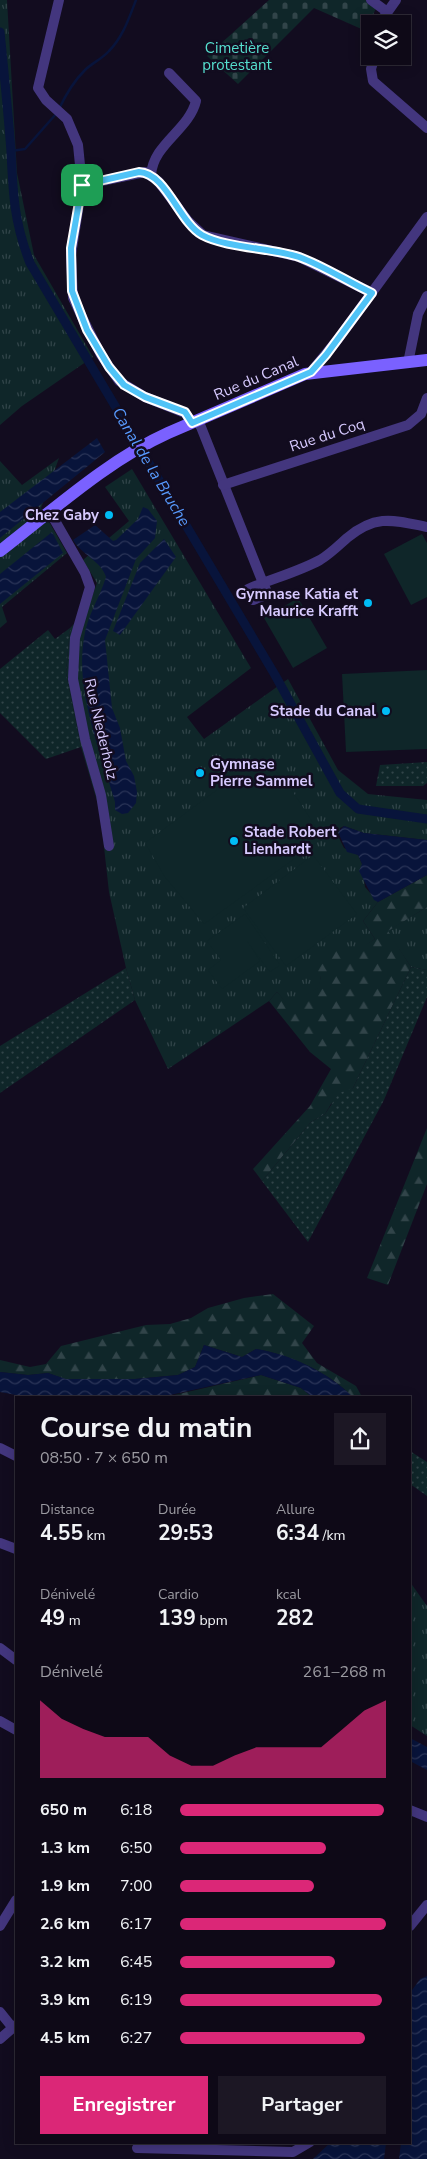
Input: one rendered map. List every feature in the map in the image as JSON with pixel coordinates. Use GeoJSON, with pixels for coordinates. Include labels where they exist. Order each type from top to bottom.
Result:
{"type":"FeatureCollection","features":[{"type":"Feature","properties":{"kind":"main road","name":"Rue du Canal"},"geometry":{"type":"LineString","coordinates":[[0,551],[50,512],[147,442],[311,372],[427,360]]}},
{"type":"Feature","properties":{"kind":"street"},"geometry":{"type":"LineString","coordinates":[[59,0],[38,88],[46,100],[59,111],[76,138],[82,185],[71,248],[72,291],[87,330],[109,367],[124,385],[145,397],[185,412],[195,422],[263,583],[320,560],[358,529],[375,521],[392,520],[427,527]]}},
{"type":"Feature","properties":{"kind":"street"},"geometry":{"type":"LineString","coordinates":[[371,0],[386,12]]}},
{"type":"Feature","properties":{"kind":"street"},"geometry":{"type":"LineString","coordinates":[[384,15],[396,0]]}},
{"type":"Feature","properties":{"kind":"street"},"geometry":{"type":"LineString","coordinates":[[372,65],[373,81],[427,128]]}},
{"type":"Feature","properties":{"kind":"street"},"geometry":{"type":"LineString","coordinates":[[151,175],[156,157],[193,112],[196,101],[168,73]]}},
{"type":"Feature","properties":{"kind":"street"},"geometry":{"type":"LineString","coordinates":[[82,185],[139,172],[151,175],[192,227],[203,235],[299,257],[372,293]]}},
{"type":"Feature","properties":{"kind":"street"},"geometry":{"type":"LineString","coordinates":[[311,372],[326,355],[427,217]]}},
{"type":"Feature","properties":{"kind":"street"},"geometry":{"type":"LineString","coordinates":[[408,363],[418,314],[427,296]]}},
{"type":"Feature","properties":{"kind":"street","name":"Rue du Coq"},"geometry":{"type":"LineString","coordinates":[[223,485],[408,425],[421,414],[427,398]]}},
{"type":"Feature","properties":{"kind":"street","name":"Rue Niederholz"},"geometry":{"type":"LineString","coordinates":[[50,512],[85,573],[90,587],[75,638],[73,679],[85,739],[101,795],[109,846]]}},
{"type":"Feature","properties":{"kind":"street"},"geometry":{"type":"LineString","coordinates":[[0,1448],[15,1456]]}},
{"type":"Feature","properties":{"kind":"street"},"geometry":{"type":"LineString","coordinates":[[0,1543],[15,1549]]}},
{"type":"Feature","properties":{"kind":"street"},"geometry":{"type":"LineString","coordinates":[[0,1648],[15,1659]]}},
{"type":"Feature","properties":{"kind":"street"},"geometry":{"type":"LineString","coordinates":[[0,1721],[15,1729]]}},
{"type":"Feature","properties":{"kind":"street"},"geometry":{"type":"LineString","coordinates":[[411,1810],[427,1817]]}},
{"type":"Feature","properties":{"kind":"street"},"geometry":{"type":"LineString","coordinates":[[0,1926],[15,1902]]}},
{"type":"Feature","properties":{"kind":"street"},"geometry":{"type":"LineString","coordinates":[[411,1925],[427,1905]]}},
{"type":"Feature","properties":{"kind":"street"},"geometry":{"type":"LineString","coordinates":[[0,2012],[14,2026],[0,2039]]}},
{"type":"Feature","properties":{"kind":"street"},"geometry":{"type":"LineString","coordinates":[[137,2150],[293,2152],[307,2144]]}},
{"type":"Feature","properties":{"kind":"green space"},"geometry":{"type":"Polygon","coordinates":[[[0,0],[7,0],[17,173],[34,255],[93,357],[22,406],[0,425],[0,0]]]}},
{"type":"Feature","properties":{"kind":"green space","name":"Cimetière protestant"},"geometry":{"type":"Polygon","coordinates":[[[269,0],[367,0],[376,8],[373,15],[361,15],[361,29],[314,8],[238,84],[207,56],[269,0]]]}},
{"type":"Feature","properties":{"kind":"green space"},"geometry":{"type":"Polygon","coordinates":[[[59,458],[41,508],[67,553],[2,607],[7,622],[0,628],[0,461],[22,485],[59,458]]]}},
{"type":"Feature","properties":{"kind":"green space"},"geometry":{"type":"Polygon","coordinates":[[[132,469],[251,668],[187,717],[204,739],[288,679],[338,770],[368,794],[427,800],[427,840],[364,833],[344,826],[340,828],[338,836],[344,848],[358,855],[362,864],[365,887],[378,902],[363,921],[375,939],[321,976],[319,988],[288,1005],[277,992],[269,1001],[168,1069],[135,1000],[126,968],[109,892],[100,811],[81,747],[66,673],[70,628],[87,611],[97,583],[83,560],[129,521],[105,487],[132,469]]]}},
{"type":"Feature","properties":{"kind":"green space"},"geometry":{"type":"Polygon","coordinates":[[[422,534],[427,543],[427,597],[411,605],[384,554],[422,534]]]}},
{"type":"Feature","properties":{"kind":"green space"},"geometry":{"type":"Polygon","coordinates":[[[298,598],[327,648],[293,668],[264,618],[298,598]]]}},
{"type":"Feature","properties":{"kind":"green space"},"geometry":{"type":"Polygon","coordinates":[[[70,628],[66,673],[81,747],[46,759],[0,713],[0,669],[48,630],[55,639],[70,628]]]}},
{"type":"Feature","properties":{"kind":"green space","name":"Stade du Canal"},"geometry":{"type":"Polygon","coordinates":[[[427,670],[427,749],[346,752],[342,674],[427,670]]]}},
{"type":"Feature","properties":{"kind":"green space","name":"Stade Robert Lienhardt"},"geometry":{"type":"Polygon","coordinates":[[[263,756],[289,786],[323,838],[204,924],[165,877],[145,843],[263,756]]]}},
{"type":"Feature","properties":{"kind":"green space"},"geometry":{"type":"Polygon","coordinates":[[[427,762],[427,783],[423,786],[376,786],[380,765],[427,762]]]}},
{"type":"Feature","properties":{"kind":"green space"},"geometry":{"type":"Polygon","coordinates":[[[313,855],[357,914],[286,966],[243,908],[313,855]]]}},
{"type":"Feature","properties":{"kind":"green space"},"geometry":{"type":"Polygon","coordinates":[[[427,875],[427,907],[388,931],[411,967],[353,1088],[331,1104],[325,1114],[311,1122],[262,1181],[253,1169],[310,1106],[331,1069],[310,1052],[269,1001],[277,992],[288,1004],[318,988],[321,976],[311,963],[331,946],[357,950],[375,939],[363,921],[378,902],[427,875]]]}},
{"type":"Feature","properties":{"kind":"green space"},"geometry":{"type":"Polygon","coordinates":[[[427,907],[427,970],[411,967],[387,931],[427,907]]]}},
{"type":"Feature","properties":{"kind":"green space"},"geometry":{"type":"Polygon","coordinates":[[[245,914],[280,965],[270,972],[247,941],[260,961],[222,989],[208,970],[221,960],[207,941],[245,914]]]}},
{"type":"Feature","properties":{"kind":"green space"},"geometry":{"type":"Polygon","coordinates":[[[411,967],[427,970],[427,997],[384,1100],[308,1242],[262,1181],[311,1122],[325,1114],[339,1093],[353,1088],[411,967]]]}},
{"type":"Feature","properties":{"kind":"green space"},"geometry":{"type":"Polygon","coordinates":[[[126,968],[135,1000],[0,1093],[0,1046],[126,968]]]}},
{"type":"Feature","properties":{"kind":"green space"},"geometry":{"type":"Polygon","coordinates":[[[427,1128],[427,1184],[388,1285],[367,1278],[427,1128]]]}},
{"type":"Feature","properties":{"kind":"green space"},"geometry":{"type":"Polygon","coordinates":[[[273,1294],[314,1326],[302,1343],[317,1363],[356,1386],[361,1396],[352,1396],[321,1372],[295,1360],[256,1349],[242,1357],[204,1345],[195,1367],[178,1375],[135,1379],[65,1379],[48,1373],[28,1375],[0,1372],[0,1360],[30,1367],[46,1364],[61,1346],[146,1325],[170,1324],[191,1318],[208,1308],[244,1298],[273,1294]]]}},
{"type":"Feature","properties":{"kind":"green space"},"geometry":{"type":"Polygon","coordinates":[[[261,1375],[301,1388],[311,1396],[170,1396],[261,1375]]]}},
{"type":"Feature","properties":{"kind":"green space"},"geometry":{"type":"Polygon","coordinates":[[[411,1452],[427,1462],[427,1496],[411,1485],[411,1452]]]}},
{"type":"Feature","properties":{"kind":"green space"},"geometry":{"type":"Polygon","coordinates":[[[411,1583],[427,1606],[427,1736],[411,1726],[411,1583]]]}},
{"type":"Feature","properties":{"kind":"water"},"geometry":{"type":"Polygon","coordinates":[[[97,438],[105,452],[0,538],[0,512],[97,438]]]}},
{"type":"Feature","properties":{"kind":"water"},"geometry":{"type":"Polygon","coordinates":[[[143,507],[148,509],[157,521],[155,538],[136,559],[105,640],[112,708],[120,728],[126,761],[134,776],[137,792],[136,803],[128,813],[122,814],[115,810],[115,802],[90,721],[83,679],[82,658],[84,638],[91,614],[106,577],[96,562],[81,550],[73,540],[95,525],[113,541],[116,540],[138,519],[143,507]]]}},
{"type":"Feature","properties":{"kind":"water"},"geometry":{"type":"Polygon","coordinates":[[[52,532],[63,553],[0,604],[0,574],[52,532]]]}},
{"type":"Feature","properties":{"kind":"water"},"geometry":{"type":"Polygon","coordinates":[[[164,539],[176,557],[120,635],[113,631],[140,563],[164,539]]]}},
{"type":"Feature","properties":{"kind":"water"},"geometry":{"type":"Polygon","coordinates":[[[344,826],[364,833],[427,840],[427,875],[378,902],[374,900],[359,871],[362,864],[358,855],[347,852],[338,832],[344,826]]]}},
{"type":"Feature","properties":{"kind":"water"},"geometry":{"type":"Polygon","coordinates":[[[204,1345],[242,1357],[256,1349],[269,1351],[295,1360],[320,1372],[352,1396],[311,1396],[301,1388],[261,1375],[166,1396],[21,1396],[0,1392],[0,1372],[28,1375],[48,1373],[66,1379],[135,1379],[178,1375],[195,1367],[204,1345]]]}},
{"type":"Feature","properties":{"kind":"water"},"geometry":{"type":"Polygon","coordinates":[[[411,1739],[427,1747],[427,1770],[411,1762],[411,1739]]]}},
{"type":"Feature","properties":{"kind":"water"},"geometry":{"type":"Polygon","coordinates":[[[427,1976],[427,2159],[399,2159],[401,2144],[411,2144],[411,1992],[420,1979],[427,1976]]]}},
{"type":"Feature","properties":{"kind":"water"},"geometry":{"type":"Polygon","coordinates":[[[329,2144],[386,2144],[384,2159],[313,2159],[329,2144]]]}},
{"type":"Feature","properties":{"kind":"waterway"},"geometry":{"type":"LineString","coordinates":[[59,109],[81,74],[114,46],[125,27],[136,0]]}},
{"type":"Feature","properties":{"kind":"waterway","name":"Canal de la Bruche"},"geometry":{"type":"LineString","coordinates":[[0,32],[15,208],[30,263],[275,675],[340,793],[358,809],[427,819]]}},
{"type":"Feature","properties":{"kind":"waterway"},"geometry":{"type":"LineString","coordinates":[[11,151],[25,149],[56,114]]}},
{"type":"Feature","properties":{"kind":"place","name":"Chez Gaby"},"geometry":{"type":"Point","coordinates":[109,515]}},
{"type":"Feature","properties":{"kind":"place","name":"Gymnase Katia et Maurice Krafft"},"geometry":{"type":"Point","coordinates":[368,603]}},
{"type":"Feature","properties":{"kind":"place","name":"Stade du Canal"},"geometry":{"type":"Point","coordinates":[386,711]}},
{"type":"Feature","properties":{"kind":"place","name":"Gymnase Pierre Sammel"},"geometry":{"type":"Point","coordinates":[200,773]}},
{"type":"Feature","properties":{"kind":"place","name":"Stade Robert Lienhardt"},"geometry":{"type":"Point","coordinates":[234,841]}},
{"type":"Feature","properties":{"kind":"route"},"geometry":{"type":"LineString","coordinates":[[145,172],[158,181],[192,227],[203,235],[209,238],[299,257],[372,293],[311,372],[192,423],[185,412],[145,397],[124,385],[109,367],[87,330],[76,306],[72,291],[71,248],[77,224],[82,185],[145,172]]}}]}
